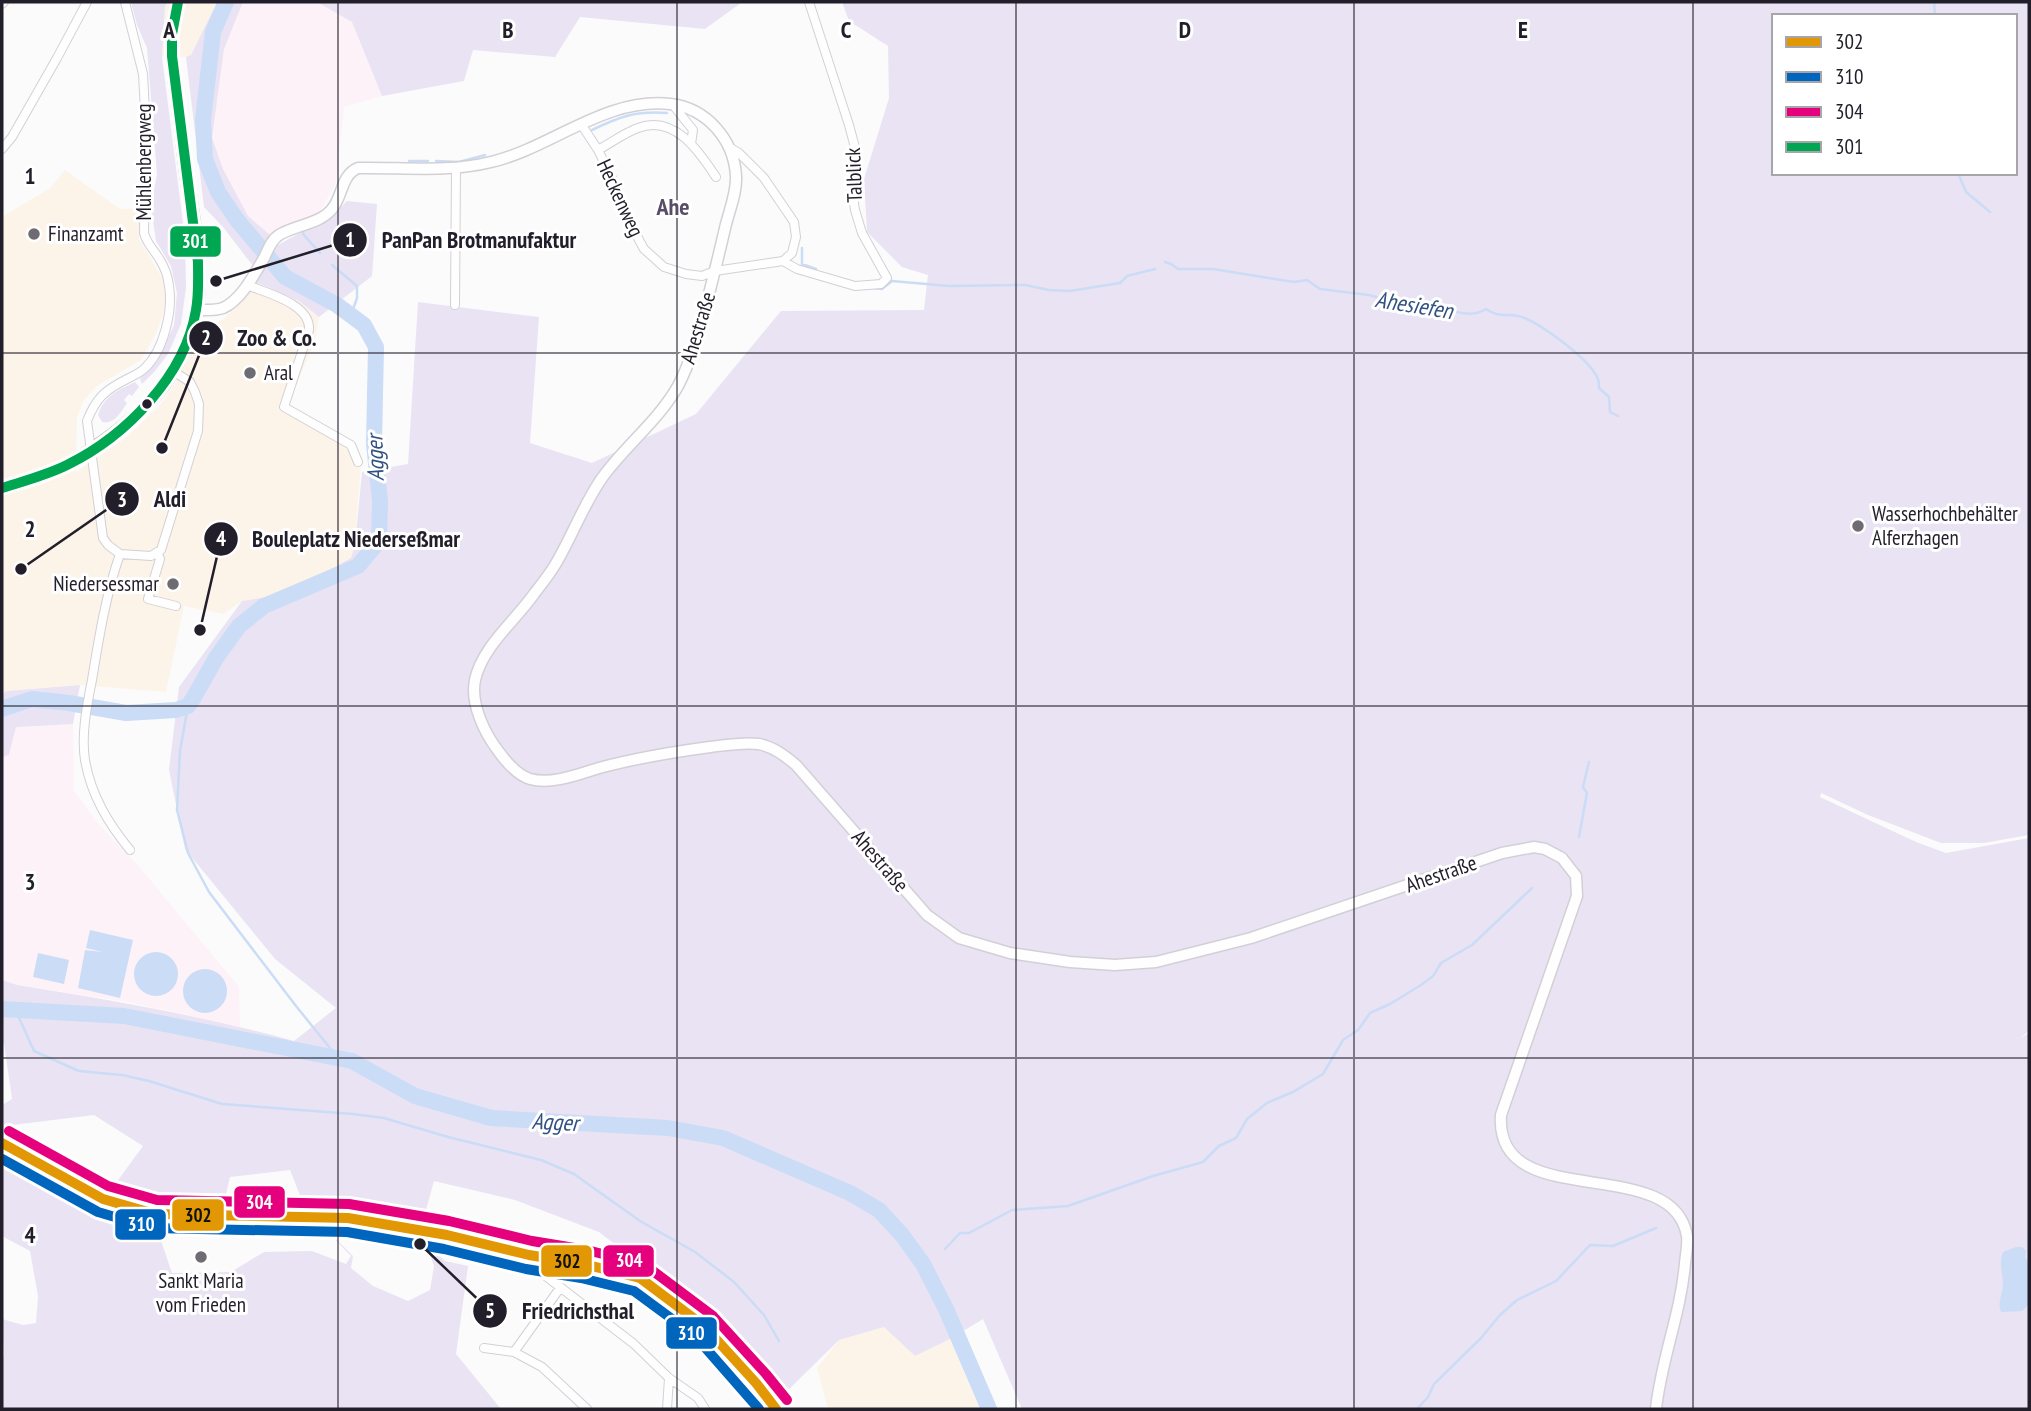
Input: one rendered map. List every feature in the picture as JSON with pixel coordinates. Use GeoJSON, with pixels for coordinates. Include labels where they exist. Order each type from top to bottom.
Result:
{"type":"FeatureCollection","features":[{"type":"Feature","properties":{"kind":"main road"},"geometry":{"type":"LineString","coordinates":[[2,488],[67,465],[114,435],[145,409],[173,371],[187,340],[196,310],[198,286],[197,257],[173,56],[172,34],[178,2]]}},
{"type":"Feature","properties":{"kind":"main road","name":"Ahestraße"},"geometry":{"type":"LineString","coordinates":[[196,310],[221,309],[232,302],[247,285],[273,241],[279,235],[324,216],[332,209],[347,177],[358,168],[456,168],[492,162],[530,149],[581,124],[634,106],[673,105],[697,112],[710,121],[729,146],[737,179],[695,345],[670,399],[603,477],[556,564],[486,653],[479,667],[474,683],[476,704],[484,730],[505,760],[513,769],[531,779],[556,780],[640,757],[735,744],[761,744],[778,751],[796,765],[927,915],[959,938],[1010,953],[1070,962],[1115,965],[1156,962],[1251,938],[1502,853],[1534,847],[1545,849],[1562,858],[1576,876],[1577,896],[1501,1115],[1500,1127],[1506,1145],[1522,1164],[1564,1178],[1618,1186],[1649,1195],[1669,1206],[1681,1219],[1687,1237],[1684,1273],[1678,1313],[1656,1409]]}},
{"type":"Feature","properties":{"kind":"main road"},"geometry":{"type":"LineString","coordinates":[[2,1143],[103,1199],[155,1214],[337,1217],[447,1236],[640,1278],[704,1326],[776,1409]]}},
{"type":"Feature","properties":{"kind":"street"},"geometry":{"type":"LineString","coordinates":[[2,149],[12,137],[87,2]]}},
{"type":"Feature","properties":{"kind":"street","name":"Mühlenbergweg"},"geometry":{"type":"LineString","coordinates":[[90,451],[87,421],[93,405],[101,395],[146,367],[168,324],[170,306],[170,288],[166,272],[144,233],[146,129],[143,74],[125,2]]}},
{"type":"Feature","properties":{"kind":"street","name":"Talblick"},"geometry":{"type":"LineString","coordinates":[[715,271],[783,261],[855,286],[881,284],[887,278],[862,233],[855,210],[853,195],[857,155],[809,2]]}},
{"type":"Feature","properties":{"kind":"street","name":"Heckenweg"},"geometry":{"type":"LineString","coordinates":[[673,105],[693,130],[691,144]]}},
{"type":"Feature","properties":{"kind":"street","name":"Heckenweg"},"geometry":{"type":"LineString","coordinates":[[581,124],[598,150],[644,249],[664,267],[686,274],[702,276],[715,271]]}},
{"type":"Feature","properties":{"kind":"street","name":"Heckenweg"},"geometry":{"type":"LineString","coordinates":[[598,150],[638,128],[654,124],[675,130],[691,144],[716,177]]}},
{"type":"Feature","properties":{"kind":"street"},"geometry":{"type":"LineString","coordinates":[[729,146],[764,178],[794,222],[796,237],[792,253],[783,261]]}},
{"type":"Feature","properties":{"kind":"street"},"geometry":{"type":"LineString","coordinates":[[456,168],[456,305]]}},
{"type":"Feature","properties":{"kind":"street"},"geometry":{"type":"LineString","coordinates":[[247,285],[304,312],[309,321],[309,330],[284,407],[351,445],[358,462]]}},
{"type":"Feature","properties":{"kind":"street"},"geometry":{"type":"LineString","coordinates":[[90,451],[103,538],[108,545],[120,554],[151,556],[161,550],[198,432],[200,404],[190,382],[173,371]]}},
{"type":"Feature","properties":{"kind":"street"},"geometry":{"type":"LineString","coordinates":[[157,552],[160,559],[148,599],[176,606]]}},
{"type":"Feature","properties":{"kind":"street"},"geometry":{"type":"LineString","coordinates":[[120,554],[98,641],[86,722],[86,762],[98,804],[108,823],[130,850]]}},
{"type":"Feature","properties":{"kind":"street"},"geometry":{"type":"LineString","coordinates":[[529,1255],[529,1262],[634,1344],[669,1378],[698,1398],[705,1409]]}},
{"type":"Feature","properties":{"kind":"street"},"geometry":{"type":"LineString","coordinates":[[514,1352],[560,1288]]}},
{"type":"Feature","properties":{"kind":"street"},"geometry":{"type":"LineString","coordinates":[[484,1348],[514,1352],[542,1367],[587,1409]]}},
{"type":"Feature","properties":{"kind":"street"},"geometry":{"type":"LineString","coordinates":[[667,1409],[669,1378]]}},
{"type":"Feature","properties":{"kind":"shaded area"},"geometry":{"type":"Polygon","coordinates":[[[131,2],[167,2],[162,57],[185,239],[186,288],[181,324],[168,354],[142,384],[140,379],[157,361],[174,325],[177,293],[171,266],[156,241],[151,206],[157,174],[147,48],[131,2]]]}},
{"type":"Feature","properties":{"kind":"shaded area"},"geometry":{"type":"Polygon","coordinates":[[[167,2],[217,2],[191,55],[186,57],[162,57],[167,2]]]}},
{"type":"Feature","properties":{"kind":"shaded area"},"geometry":{"type":"Polygon","coordinates":[[[217,2],[243,2],[224,49],[212,138],[223,169],[248,216],[270,235],[253,266],[204,207],[186,57],[191,55],[217,2]]]}},
{"type":"Feature","properties":{"kind":"shaded area"},"geometry":{"type":"Polygon","coordinates":[[[243,2],[317,2],[352,22],[382,96],[344,107],[336,183],[320,212],[270,235],[248,216],[223,169],[212,139],[224,49],[243,2]]]}},
{"type":"Feature","properties":{"kind":"shaded area"},"geometry":{"type":"Polygon","coordinates":[[[317,2],[741,3],[705,29],[580,17],[555,57],[473,50],[464,81],[382,96],[352,22],[317,2]]]}},
{"type":"Feature","properties":{"kind":"shaded area"},"geometry":{"type":"Polygon","coordinates":[[[842,2],[2029,2],[2029,835],[1984,843],[1941,843],[1868,815],[1821,793],[1820,797],[1916,842],[1946,853],[2029,838],[2029,1031],[2019,1039],[2029,1033],[2029,1409],[1022,1409],[983,1319],[915,1356],[884,1327],[839,1340],[781,1397],[692,1303],[599,1232],[515,1200],[434,1181],[424,1217],[351,1198],[303,1203],[290,1170],[230,1177],[225,1198],[108,1194],[143,1146],[94,1115],[4,1126],[2,1105],[12,1099],[2,1042],[2,980],[17,985],[191,1016],[294,1041],[336,1008],[275,959],[185,849],[169,770],[179,687],[242,601],[297,588],[351,558],[355,545],[362,472],[408,464],[418,302],[539,317],[530,443],[592,463],[696,414],[781,311],[924,310],[928,275],[902,267],[867,232],[864,179],[889,98],[888,46],[849,21],[842,2]]]}},
{"type":"Feature","properties":{"kind":"shaded area"},"geometry":{"type":"Polygon","coordinates":[[[65,170],[120,209],[141,208],[139,239],[165,283],[166,297],[156,334],[141,360],[97,386],[84,400],[77,417],[76,472],[128,436],[158,407],[171,390],[206,325],[223,320],[256,282],[299,301],[319,317],[314,344],[288,404],[354,442],[361,462],[355,545],[351,559],[297,588],[242,601],[223,614],[184,606],[166,692],[80,685],[7,691],[2,694],[2,217],[50,188],[65,170]]]}},
{"type":"Feature","properties":{"kind":"shaded area"},"geometry":{"type":"Polygon","coordinates":[[[347,201],[377,204],[372,276],[319,317],[299,301],[256,282],[278,245],[329,219],[347,201]]]}},
{"type":"Feature","properties":{"kind":"shaded area"},"geometry":{"type":"Polygon","coordinates":[[[135,382],[139,387],[132,396],[129,394],[124,400],[127,403],[120,414],[110,422],[102,422],[98,415],[108,398],[135,382]]]}},
{"type":"Feature","properties":{"kind":"shaded area"},"geometry":{"type":"Polygon","coordinates":[[[80,685],[73,724],[16,727],[9,755],[2,757],[2,694],[7,691],[80,685]]]}},
{"type":"Feature","properties":{"kind":"shaded area"},"geometry":{"type":"Polygon","coordinates":[[[73,724],[74,791],[99,825],[137,864],[239,987],[240,1027],[128,1002],[17,985],[2,980],[2,757],[9,755],[16,727],[73,724]]]}},
{"type":"Feature","properties":{"kind":"shaded area"},"geometry":{"type":"Polygon","coordinates":[[[2,1161],[75,1198],[156,1226],[172,1273],[231,1272],[264,1252],[312,1251],[346,1264],[351,1256],[324,1228],[363,1232],[432,1249],[445,1261],[468,1266],[456,1354],[501,1409],[2,1409],[2,1319],[23,1325],[36,1323],[38,1296],[30,1251],[2,1236],[2,1161]],[[345,1233],[339,1235],[338,1241],[353,1256],[351,1268],[373,1286],[408,1301],[430,1290],[434,1266],[430,1255],[378,1238],[345,1233]]]}},
{"type":"Feature","properties":{"kind":"shaded area"},"geometry":{"type":"Polygon","coordinates":[[[884,1327],[915,1356],[950,1339],[980,1409],[828,1409],[817,1368],[839,1340],[884,1327]]]}},
{"type":"Feature","properties":{"kind":"water"},"geometry":{"type":"Polygon","coordinates":[[[90,930],[133,940],[120,998],[78,988],[85,950],[103,952],[86,948],[90,930]]]}},
{"type":"Feature","properties":{"kind":"water"},"geometry":{"type":"Polygon","coordinates":[[[156,952],[172,958],[178,974],[172,990],[156,996],[140,990],[134,974],[140,958],[156,952]]]}},
{"type":"Feature","properties":{"kind":"water"},"geometry":{"type":"Polygon","coordinates":[[[38,953],[69,960],[64,984],[33,977],[38,953]]]}},
{"type":"Feature","properties":{"kind":"water"},"geometry":{"type":"Polygon","coordinates":[[[205,969],[220,976],[227,991],[220,1006],[205,1013],[190,1006],[183,991],[190,976],[205,969]]]}},
{"type":"Feature","properties":{"kind":"water"},"geometry":{"type":"Polygon","coordinates":[[[2022,1247],[2026,1251],[2025,1257],[2029,1263],[2029,1304],[2022,1311],[2001,1312],[2002,1256],[2003,1252],[2022,1247]]]}},
{"type":"Feature","properties":{"kind":"waterway","name":"Agger"},"geometry":{"type":"LineString","coordinates":[[2,709],[32,699],[126,713],[176,710],[188,706],[216,658],[239,626],[264,606],[358,566],[379,541],[380,501],[374,444],[376,347],[364,325],[337,305],[285,277],[237,220],[218,192],[205,159],[203,120],[213,32],[226,2]]}},
{"type":"Feature","properties":{"kind":"waterway"},"geometry":{"type":"LineString","coordinates":[[1934,2],[1935,14]]}},
{"type":"Feature","properties":{"kind":"waterway","name":"Ahesiefen"},"geometry":{"type":"LineString","coordinates":[[592,130],[628,116],[667,113]]}},
{"type":"Feature","properties":{"kind":"waterway","name":"Ahesiefen"},"geometry":{"type":"LineString","coordinates":[[436,161],[459,162],[485,155]]}},
{"type":"Feature","properties":{"kind":"waterway","name":"Ahesiefen"},"geometry":{"type":"LineString","coordinates":[[409,161],[428,161]]}},
{"type":"Feature","properties":{"kind":"waterway"},"geometry":{"type":"LineString","coordinates":[[1959,175],[1966,192],[1990,212]]}},
{"type":"Feature","properties":{"kind":"waterway","name":"Ahesiefen"},"geometry":{"type":"LineString","coordinates":[[303,229],[303,234],[320,253]]}},
{"type":"Feature","properties":{"kind":"waterway","name":"Ahesiefen"},"geometry":{"type":"LineString","coordinates":[[802,248],[802,264],[816,269]]}},
{"type":"Feature","properties":{"kind":"waterway","name":"Ahesiefen"},"geometry":{"type":"LineString","coordinates":[[1165,262],[1178,269],[1213,269],[1294,282],[1307,280],[1320,289],[1369,295],[1396,303],[1429,308],[1439,305],[1469,314],[1486,309],[1527,319],[1549,332],[1584,360],[1598,378],[1599,388],[1609,397],[1610,412],[1618,416]]}},
{"type":"Feature","properties":{"kind":"waterway","name":"Ahesiefen"},"geometry":{"type":"LineString","coordinates":[[332,265],[357,286],[357,298],[351,315]]}},
{"type":"Feature","properties":{"kind":"waterway","name":"Ahesiefen"},"geometry":{"type":"LineString","coordinates":[[872,288],[882,289],[892,281],[949,286],[1025,285],[1070,291],[1120,283],[1127,276],[1155,269]]}},
{"type":"Feature","properties":{"kind":"waterway"},"geometry":{"type":"LineString","coordinates":[[188,706],[180,751],[177,810],[188,853],[209,892],[338,1058]]}},
{"type":"Feature","properties":{"kind":"waterway"},"geometry":{"type":"LineString","coordinates":[[1579,837],[1587,793],[1583,787],[1589,762]]}},
{"type":"Feature","properties":{"kind":"waterway"},"geometry":{"type":"LineString","coordinates":[[945,1249],[960,1233],[969,1233],[1012,1210],[1068,1206],[1153,1176],[1203,1162],[1219,1146],[1236,1138],[1247,1119],[1267,1103],[1293,1092],[1323,1074],[1343,1040],[1358,1030],[1370,1013],[1390,1004],[1433,976],[1441,963],[1472,945],[1532,888]]}},
{"type":"Feature","properties":{"kind":"waterway","name":"Agger"},"geometry":{"type":"LineString","coordinates":[[2,1009],[124,1016],[352,1061],[415,1096],[491,1118],[668,1128],[723,1138],[850,1193],[879,1210],[923,1264],[946,1309],[989,1409]]}},
{"type":"Feature","properties":{"kind":"waterway"},"geometry":{"type":"LineString","coordinates":[[16,1011],[34,1051],[79,1071],[122,1075],[149,1081],[222,1104],[384,1118],[541,1160],[574,1174],[640,1221],[695,1252],[734,1282],[764,1315],[779,1341]]}},
{"type":"Feature","properties":{"kind":"waterway"},"geometry":{"type":"LineString","coordinates":[[1417,1409],[1428,1397],[1434,1384],[1517,1300],[1556,1281],[1590,1245],[1613,1246],[1656,1228]]}},
{"type":"Feature","properties":{"kind":"transit line","name":"301"},"geometry":{"type":"LineString","coordinates":[[2,488],[59,469],[89,453],[131,421],[166,380],[180,358],[190,334],[197,304],[198,262],[172,56],[172,34],[178,2]]}},
{"type":"Feature","properties":{"kind":"transit line","name":"304"},"geometry":{"type":"LineString","coordinates":[[9,1131],[108,1186],[157,1200],[349,1204],[449,1221],[645,1265],[713,1316],[787,1400]]}},
{"type":"Feature","properties":{"kind":"transit line","name":"302"},"geometry":{"type":"LineString","coordinates":[[2,1143],[103,1199],[155,1214],[348,1218],[447,1235],[640,1278],[704,1326],[776,1409]]}},
{"type":"Feature","properties":{"kind":"transit line","name":"310"},"geometry":{"type":"LineString","coordinates":[[2,1159],[98,1212],[152,1228],[347,1232],[444,1249],[634,1291],[695,1336],[759,1409]]}},
{"type":"Feature","properties":{"kind":"place","name":"Finanzamt"},"geometry":{"type":"Point","coordinates":[34,234]}},
{"type":"Feature","properties":{"kind":"place","name":"PanPan Brotmanufaktur"},"geometry":{"type":"Point","coordinates":[216,281]}},
{"type":"Feature","properties":{"kind":"place","name":"Aral"},"geometry":{"type":"Point","coordinates":[250,373]}},
{"type":"Feature","properties":{"kind":"place","name":"Zoo & Co."},"geometry":{"type":"Point","coordinates":[162,448]}},
{"type":"Feature","properties":{"kind":"place","name":"Wasserhochbehälter Alferzhagen"},"geometry":{"type":"Point","coordinates":[1858,526]}},
{"type":"Feature","properties":{"kind":"place","name":"Aldi"},"geometry":{"type":"Point","coordinates":[21,569]}},
{"type":"Feature","properties":{"kind":"place","name":"Niedersessmar"},"geometry":{"type":"Point","coordinates":[173,584]}},
{"type":"Feature","properties":{"kind":"place","name":"Bouleplatz Niederseßmar"},"geometry":{"type":"Point","coordinates":[200,630]}},
{"type":"Feature","properties":{"kind":"place","name":"Friedrichsthal"},"geometry":{"type":"Point","coordinates":[420,1244]}},
{"type":"Feature","properties":{"kind":"place","name":"Sankt Maria vom Frieden"},"geometry":{"type":"Point","coordinates":[201,1257]}},
{"type":"Feature","properties":{"kind":"district","name":"Ahe"},"geometry":{"type":"Point","coordinates":[673,207]}}]}
